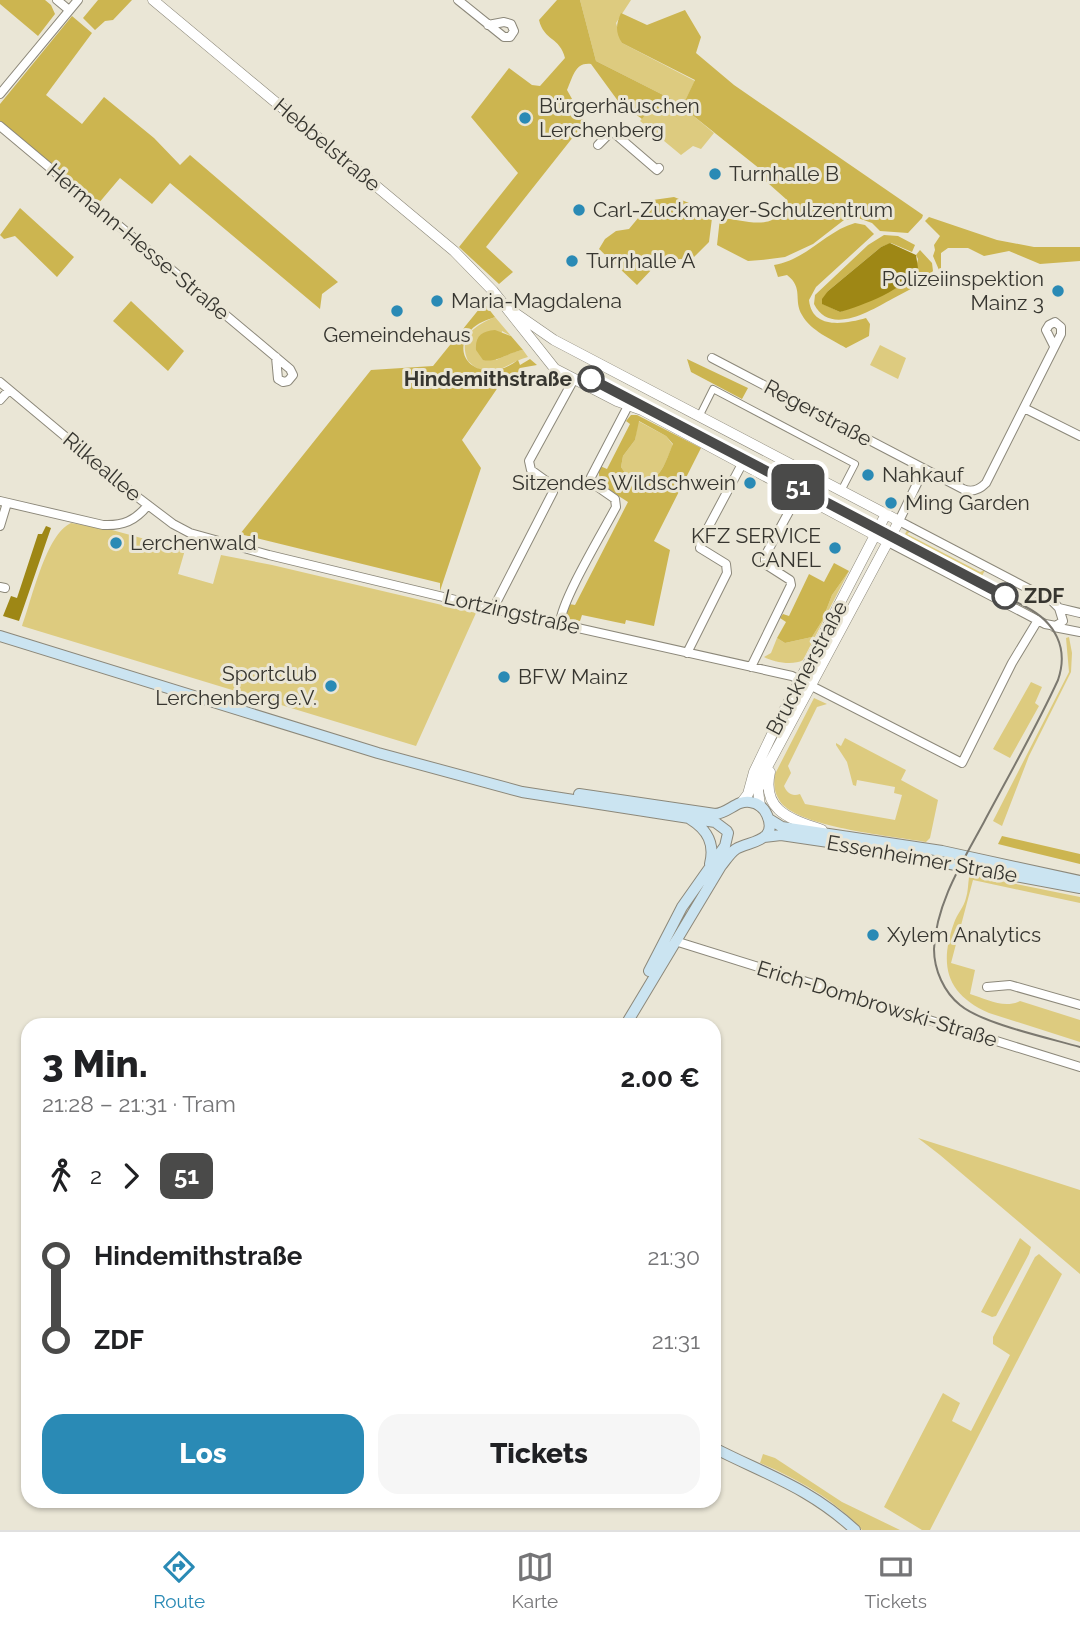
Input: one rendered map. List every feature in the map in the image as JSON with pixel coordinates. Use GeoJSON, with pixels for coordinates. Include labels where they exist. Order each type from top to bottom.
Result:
{"type":"FeatureCollection","features":[{"type":"Feature","properties":{"kind":"main road"},"geometry":{"type":"LineString","coordinates":[[0,636],[379,753],[482,782],[547,796],[718,823],[735,841],[745,845]]}},
{"type":"Feature","properties":{"kind":"main road"},"geometry":{"type":"LineString","coordinates":[[482,782],[715,814],[730,810],[742,802],[751,802],[760,806],[769,819],[769,828],[764,837],[756,844],[745,845],[733,852],[721,866],[629,1018]]}},
{"type":"Feature","properties":{"kind":"main road"},"geometry":{"type":"LineString","coordinates":[[632,1013],[655,959],[682,907],[725,846],[728,832],[726,818],[730,810]]}},
{"type":"Feature","properties":{"kind":"main road"},"geometry":{"type":"LineString","coordinates":[[686,817],[709,836],[712,851],[709,867]]}},
{"type":"Feature","properties":{"kind":"main road","name":"Essenheimer Straße"},"geometry":{"type":"LineString","coordinates":[[769,819],[782,827],[812,833],[827,832],[977,858],[1080,881]]}},
{"type":"Feature","properties":{"kind":"main road","name":"Essenheimer Straße"},"geometry":{"type":"LineString","coordinates":[[764,837],[781,835],[842,844],[1080,888]]}},
{"type":"Feature","properties":{"kind":"main road"},"geometry":{"type":"LineString","coordinates":[[721,1451],[796,1486],[828,1506],[855,1530]]}},
{"type":"Feature","properties":{"kind":"street"},"geometry":{"type":"LineString","coordinates":[[57,0],[69,10]]}},
{"type":"Feature","properties":{"kind":"street"},"geometry":{"type":"LineString","coordinates":[[0,94],[78,0]]}},
{"type":"Feature","properties":{"kind":"street","name":"Hebbelstraße"},"geometry":{"type":"LineString","coordinates":[[153,0],[454,251],[497,296]]}},
{"type":"Feature","properties":{"kind":"street"},"geometry":{"type":"LineString","coordinates":[[458,0],[488,24]]}},
{"type":"Feature","properties":{"kind":"street","name":"Hermann-Hesse-Straße"},"geometry":{"type":"LineString","coordinates":[[0,126],[276,357]]}},
{"type":"Feature","properties":{"kind":"street"},"geometry":{"type":"LineString","coordinates":[[598,145],[611,132],[614,133],[657,170],[659,168]]}},
{"type":"Feature","properties":{"kind":"street"},"geometry":{"type":"LineString","coordinates":[[497,296],[530,325],[562,344],[841,491],[904,520],[1052,601],[1059,608],[1063,621],[1057,626],[1051,626]]}},
{"type":"Feature","properties":{"kind":"street"},"geometry":{"type":"LineString","coordinates":[[497,296],[555,369],[628,406],[642,410],[1038,620],[1051,626],[1080,632]]}},
{"type":"Feature","properties":{"kind":"street"},"geometry":{"type":"LineString","coordinates":[[548,361],[551,350],[562,344]]}},
{"type":"Feature","properties":{"kind":"street","name":"Regerstraße"},"geometry":{"type":"LineString","coordinates":[[712,358],[967,491],[981,488],[986,483],[1054,346]]}},
{"type":"Feature","properties":{"kind":"street"},"geometry":{"type":"LineString","coordinates":[[493,609],[551,499],[552,487],[531,470],[529,461],[574,379]]}},
{"type":"Feature","properties":{"kind":"street","name":"Rilkeallee"},"geometry":{"type":"LineString","coordinates":[[0,382],[148,505],[181,529],[212,539]]}},
{"type":"Feature","properties":{"kind":"street"},"geometry":{"type":"LineString","coordinates":[[699,417],[713,389],[855,464],[841,491]]}},
{"type":"Feature","properties":{"kind":"street"},"geometry":{"type":"LineString","coordinates":[[0,400],[9,390]]}},
{"type":"Feature","properties":{"kind":"street"},"geometry":{"type":"LineString","coordinates":[[560,623],[561,613],[570,594],[616,507],[615,499],[592,483],[591,477],[628,406]]}},
{"type":"Feature","properties":{"kind":"street"},"geometry":{"type":"LineString","coordinates":[[1024,408],[1080,436]]}},
{"type":"Feature","properties":{"kind":"street"},"geometry":{"type":"LineString","coordinates":[[687,653],[727,572],[726,564],[700,548],[702,539],[742,464]]}},
{"type":"Feature","properties":{"kind":"street"},"geometry":{"type":"LineString","coordinates":[[886,514],[895,513],[907,501],[924,469]]}},
{"type":"Feature","properties":{"kind":"street"},"geometry":{"type":"LineString","coordinates":[[751,667],[791,584],[790,580],[765,564],[765,556],[799,493]]}},
{"type":"Feature","properties":{"kind":"street"},"geometry":{"type":"LineString","coordinates":[[888,542],[904,520],[907,501]]}},
{"type":"Feature","properties":{"kind":"street"},"geometry":{"type":"LineString","coordinates":[[0,526],[3,502],[118,526],[136,517],[148,505]]}},
{"type":"Feature","properties":{"kind":"street"},"geometry":{"type":"LineString","coordinates":[[876,535],[886,514]]}},
{"type":"Feature","properties":{"kind":"street","name":"Brucknerstraße"},"geometry":{"type":"LineString","coordinates":[[760,806],[758,790],[765,771],[876,535]]}},
{"type":"Feature","properties":{"kind":"street","name":"Lortzingstraße"},"geometry":{"type":"LineString","coordinates":[[212,539],[493,609],[751,667],[806,682],[961,763],[1012,663],[1038,620]]}},
{"type":"Feature","properties":{"kind":"street","name":"Brucknerstraße"},"geometry":{"type":"LineString","coordinates":[[742,802],[746,798],[754,772],[888,542]]}},
{"type":"Feature","properties":{"kind":"street"},"geometry":{"type":"LineString","coordinates":[[1059,608],[1080,613]]}},
{"type":"Feature","properties":{"kind":"street"},"geometry":{"type":"LineString","coordinates":[[778,748],[767,783],[774,805],[791,819],[827,832]]}},
{"type":"Feature","properties":{"kind":"street","name":"Erich-Dombrowski-Straße"},"geometry":{"type":"LineString","coordinates":[[675,941],[1080,1067]]}},
{"type":"Feature","properties":{"kind":"street"},"geometry":{"type":"LineString","coordinates":[[987,987],[1010,985],[1080,1005]]}},
{"type":"Feature","properties":{"kind":"shaded area"},"geometry":{"type":"Polygon","coordinates":[[[0,0],[45,0],[55,14],[38,36],[0,4],[0,0]]]}},
{"type":"Feature","properties":{"kind":"shaded area"},"geometry":{"type":"Polygon","coordinates":[[[98,0],[132,0],[113,20],[105,21],[95,30],[83,18],[98,0]]]}},
{"type":"Feature","properties":{"kind":"shaded area"},"geometry":{"type":"Polygon","coordinates":[[[557,0],[580,0],[596,61],[683,105],[695,80],[622,43],[617,28],[621,13],[647,25],[685,10],[701,37],[696,53],[734,85],[923,215],[922,218],[908,233],[880,231],[872,223],[858,218],[844,220],[813,244],[785,257],[748,261],[717,245],[720,218],[760,223],[769,221],[783,211],[787,200],[760,176],[760,169],[691,114],[647,113],[642,119],[618,101],[591,64],[586,64],[575,71],[567,90],[585,122],[486,247],[513,272],[499,284],[459,247],[518,173],[471,117],[509,68],[532,85],[540,86],[565,58],[560,46],[544,32],[539,20],[557,0]]]}},
{"type":"Feature","properties":{"kind":"shaded area"},"geometry":{"type":"Polygon","coordinates":[[[580,0],[631,0],[616,23],[622,43],[695,81],[683,105],[596,61],[580,0]]]}},
{"type":"Feature","properties":{"kind":"shaded area"},"geometry":{"type":"Polygon","coordinates":[[[72,16],[92,33],[46,95],[82,124],[104,97],[154,138],[180,165],[190,155],[338,282],[322,294],[320,309],[170,183],[152,204],[120,178],[98,204],[0,122],[0,104],[72,16]]]}},
{"type":"Feature","properties":{"kind":"shaded area"},"geometry":{"type":"Polygon","coordinates":[[[647,113],[691,114],[714,133],[701,149],[693,146],[681,155],[640,121],[647,113]]]}},
{"type":"Feature","properties":{"kind":"shaded area"},"geometry":{"type":"Polygon","coordinates":[[[674,197],[694,205],[712,218],[709,242],[693,258],[669,260],[654,267],[637,285],[599,249],[605,239],[616,231],[629,229],[653,200],[674,197]]]}},
{"type":"Feature","properties":{"kind":"shaded area"},"geometry":{"type":"Polygon","coordinates":[[[20,208],[74,257],[57,277],[15,236],[4,239],[0,235],[20,208]]]}},
{"type":"Feature","properties":{"kind":"shaded area"},"geometry":{"type":"Polygon","coordinates":[[[929,217],[997,240],[1034,247],[1080,247],[1080,261],[1040,264],[1009,251],[984,256],[968,248],[948,248],[941,253],[939,270],[933,256],[934,245],[940,236],[925,221],[929,217]]]}},
{"type":"Feature","properties":{"kind":"shaded area"},"geometry":{"type":"Polygon","coordinates":[[[855,223],[865,225],[874,234],[816,287],[809,300],[811,310],[816,316],[831,323],[866,318],[870,324],[869,336],[846,348],[806,321],[799,310],[795,285],[787,275],[778,277],[774,265],[797,257],[835,232],[855,223]]]}},
{"type":"Feature","properties":{"kind":"shaded area"},"geometry":{"type":"Polygon","coordinates":[[[884,235],[898,236],[915,245],[912,252],[891,243],[881,247],[828,291],[823,304],[840,312],[880,296],[914,275],[918,259],[916,255],[920,250],[932,263],[933,271],[914,287],[862,314],[840,320],[821,313],[814,304],[815,295],[868,245],[884,235]]]}},
{"type":"Feature","properties":{"kind":"shaded area"},"geometry":{"type":"Polygon","coordinates":[[[890,243],[916,255],[918,268],[912,276],[883,296],[840,312],[822,304],[828,291],[881,247],[890,243]]]}},
{"type":"Feature","properties":{"kind":"shaded area"},"geometry":{"type":"Polygon","coordinates":[[[131,301],[184,351],[168,371],[113,321],[131,301]]]}},
{"type":"Feature","properties":{"kind":"shaded area"},"geometry":{"type":"Polygon","coordinates":[[[484,303],[495,317],[471,330],[463,351],[466,359],[482,370],[505,367],[518,360],[520,365],[530,359],[537,365],[520,368],[516,378],[505,377],[462,440],[481,468],[440,591],[440,583],[240,534],[371,370],[433,366],[484,303]]]}},
{"type":"Feature","properties":{"kind":"shaded area"},"geometry":{"type":"Polygon","coordinates":[[[495,317],[511,336],[502,331],[496,360],[523,350],[528,357],[491,372],[477,368],[468,361],[465,345],[475,328],[495,317]]]}},
{"type":"Feature","properties":{"kind":"shaded area"},"geometry":{"type":"Polygon","coordinates":[[[495,330],[511,336],[523,350],[493,360],[483,360],[476,350],[478,338],[483,333],[495,330]]]}},
{"type":"Feature","properties":{"kind":"shaded area"},"geometry":{"type":"Polygon","coordinates":[[[880,345],[906,358],[898,379],[870,365],[880,345]]]}},
{"type":"Feature","properties":{"kind":"shaded area"},"geometry":{"type":"Polygon","coordinates":[[[687,359],[748,388],[742,399],[691,372],[687,359]]]}},
{"type":"Feature","properties":{"kind":"shaded area"},"geometry":{"type":"Polygon","coordinates":[[[617,387],[733,448],[730,454],[612,395],[617,387]]]}},
{"type":"Feature","properties":{"kind":"shaded area"},"geometry":{"type":"Polygon","coordinates":[[[631,415],[637,415],[701,448],[654,541],[670,550],[654,626],[626,620],[625,624],[582,615],[580,621],[568,619],[567,613],[569,604],[575,605],[628,502],[603,484],[599,473],[600,466],[607,469],[630,424],[626,421],[631,415]],[[639,421],[635,440],[623,456],[621,467],[628,477],[642,484],[658,474],[673,444],[666,436],[639,421]]]}},
{"type":"Feature","properties":{"kind":"shaded area"},"geometry":{"type":"Polygon","coordinates":[[[638,421],[666,436],[673,445],[658,474],[642,484],[628,477],[621,467],[623,456],[635,440],[638,421]]]}},
{"type":"Feature","properties":{"kind":"shaded area","name":"Sportclub Lerchenberg e.V."},"geometry":{"type":"Polygon","coordinates":[[[71,523],[112,530],[185,550],[178,574],[213,584],[221,555],[476,613],[416,746],[22,626],[47,553],[62,529],[71,523]]]}},
{"type":"Feature","properties":{"kind":"shaded area"},"geometry":{"type":"Polygon","coordinates":[[[46,526],[51,528],[19,621],[3,616],[11,596],[17,598],[38,534],[42,534],[46,526]]]}},
{"type":"Feature","properties":{"kind":"shaded area"},"geometry":{"type":"Polygon","coordinates":[[[908,529],[911,531],[907,534],[980,572],[985,570],[981,578],[984,579],[977,586],[905,549],[906,546],[901,544],[911,538],[905,534],[908,529]]]}},
{"type":"Feature","properties":{"kind":"shaded area"},"geometry":{"type":"Polygon","coordinates":[[[834,563],[849,571],[832,595],[822,621],[812,637],[785,643],[777,638],[786,622],[780,618],[783,614],[789,616],[809,574],[824,582],[834,563]]]}},
{"type":"Feature","properties":{"kind":"shaded area"},"geometry":{"type":"Polygon","coordinates":[[[849,571],[803,660],[783,663],[764,657],[771,653],[777,638],[785,643],[812,637],[822,621],[832,595],[849,571]]]}},
{"type":"Feature","properties":{"kind":"shaded area"},"geometry":{"type":"Polygon","coordinates":[[[1069,637],[1071,672],[1029,756],[1002,826],[993,821],[1069,672],[1066,638],[1069,637]]]}},
{"type":"Feature","properties":{"kind":"shaded area"},"geometry":{"type":"Polygon","coordinates":[[[1031,682],[1042,687],[1035,703],[1039,706],[1010,758],[993,749],[1031,682]]]}},
{"type":"Feature","properties":{"kind":"shaded area"},"geometry":{"type":"Polygon","coordinates":[[[814,698],[827,704],[817,707],[788,766],[791,773],[784,786],[787,791],[792,795],[800,794],[805,804],[895,820],[902,795],[894,793],[895,787],[857,780],[856,786],[853,785],[847,762],[836,745],[841,746],[845,738],[906,770],[901,780],[938,800],[930,838],[926,842],[872,834],[811,820],[780,802],[775,791],[775,774],[814,698]]]}},
{"type":"Feature","properties":{"kind":"shaded area"},"geometry":{"type":"Polygon","coordinates":[[[1002,836],[1080,854],[1080,864],[998,844],[1002,836]]]}},
{"type":"Feature","properties":{"kind":"shaded area"},"geometry":{"type":"Polygon","coordinates":[[[972,875],[1080,897],[1080,903],[973,880],[951,963],[975,970],[970,994],[1001,1004],[1020,1001],[1080,1020],[1080,1042],[989,1013],[963,997],[955,987],[947,965],[949,938],[965,901],[969,877],[972,875]]]}},
{"type":"Feature","properties":{"kind":"shaded area"},"geometry":{"type":"Polygon","coordinates":[[[918,1138],[1080,1190],[1080,1274],[940,1155],[918,1138]]]}},
{"type":"Feature","properties":{"kind":"shaded area"},"geometry":{"type":"Polygon","coordinates":[[[1020,1238],[1031,1247],[1029,1254],[996,1316],[992,1317],[981,1312],[1020,1238]]]}},
{"type":"Feature","properties":{"kind":"shaded area"},"geometry":{"type":"Polygon","coordinates":[[[1039,1254],[1062,1274],[930,1530],[922,1530],[884,1507],[943,1393],[960,1403],[952,1421],[971,1431],[1010,1355],[993,1344],[993,1337],[1039,1254]]]}},
{"type":"Feature","properties":{"kind":"shaded area"},"geometry":{"type":"Polygon","coordinates":[[[763,1454],[775,1458],[842,1502],[900,1530],[862,1530],[814,1491],[760,1463],[763,1454]]]}},
{"type":"Feature","properties":{"kind":"tram line"},"geometry":{"type":"LineString","coordinates":[[591,379],[1026,607],[1052,628],[1062,657],[1058,680],[952,883],[940,915],[934,957],[945,987],[954,1000],[970,1012],[1017,1030],[1080,1047]]}},
{"type":"Feature","properties":{"kind":"tram line","name":"51"},"geometry":{"type":"LineString","coordinates":[[591,379],[1005,596]]}},
{"type":"Feature","properties":{"kind":"place","name":"Bürgerhäuschen Lerchenberg"},"geometry":{"type":"Point","coordinates":[525,118]}},
{"type":"Feature","properties":{"kind":"place","name":"Turnhalle B"},"geometry":{"type":"Point","coordinates":[715,174]}},
{"type":"Feature","properties":{"kind":"place","name":"Carl-Zuckmayer-Schulzentrum"},"geometry":{"type":"Point","coordinates":[579,210]}},
{"type":"Feature","properties":{"kind":"place","name":"Turnhalle A"},"geometry":{"type":"Point","coordinates":[572,261]}},
{"type":"Feature","properties":{"kind":"place","name":"Polizeiinspektion Mainz 3"},"geometry":{"type":"Point","coordinates":[1058,291]}},
{"type":"Feature","properties":{"kind":"place","name":"Maria-Magdalena"},"geometry":{"type":"Point","coordinates":[437,301]}},
{"type":"Feature","properties":{"kind":"place","name":"Gemeindehaus"},"geometry":{"type":"Point","coordinates":[397,311]}},
{"type":"Feature","properties":{"kind":"place","name":"Hindemithstraße"},"geometry":{"type":"Point","coordinates":[591,379]}},
{"type":"Feature","properties":{"kind":"place","name":"Nahkauf"},"geometry":{"type":"Point","coordinates":[868,475]}},
{"type":"Feature","properties":{"kind":"place","name":"Sitzendes Wildschwein"},"geometry":{"type":"Point","coordinates":[750,483]}},
{"type":"Feature","properties":{"kind":"place","name":"Ming Garden"},"geometry":{"type":"Point","coordinates":[891,503]}},
{"type":"Feature","properties":{"kind":"place","name":"Lerchenwald"},"geometry":{"type":"Point","coordinates":[116,543]}},
{"type":"Feature","properties":{"kind":"place","name":"KFZ SERVICE CANEL"},"geometry":{"type":"Point","coordinates":[835,548]}},
{"type":"Feature","properties":{"kind":"place","name":"ZDF"},"geometry":{"type":"Point","coordinates":[1005,596]}},
{"type":"Feature","properties":{"kind":"place","name":"BFW Mainz"},"geometry":{"type":"Point","coordinates":[504,677]}},
{"type":"Feature","properties":{"kind":"place","name":"Sportclub Lerchenberg e.V."},"geometry":{"type":"Point","coordinates":[331,686]}},
{"type":"Feature","properties":{"kind":"place","name":"Xylem Analytics"},"geometry":{"type":"Point","coordinates":[873,935]}}]}
